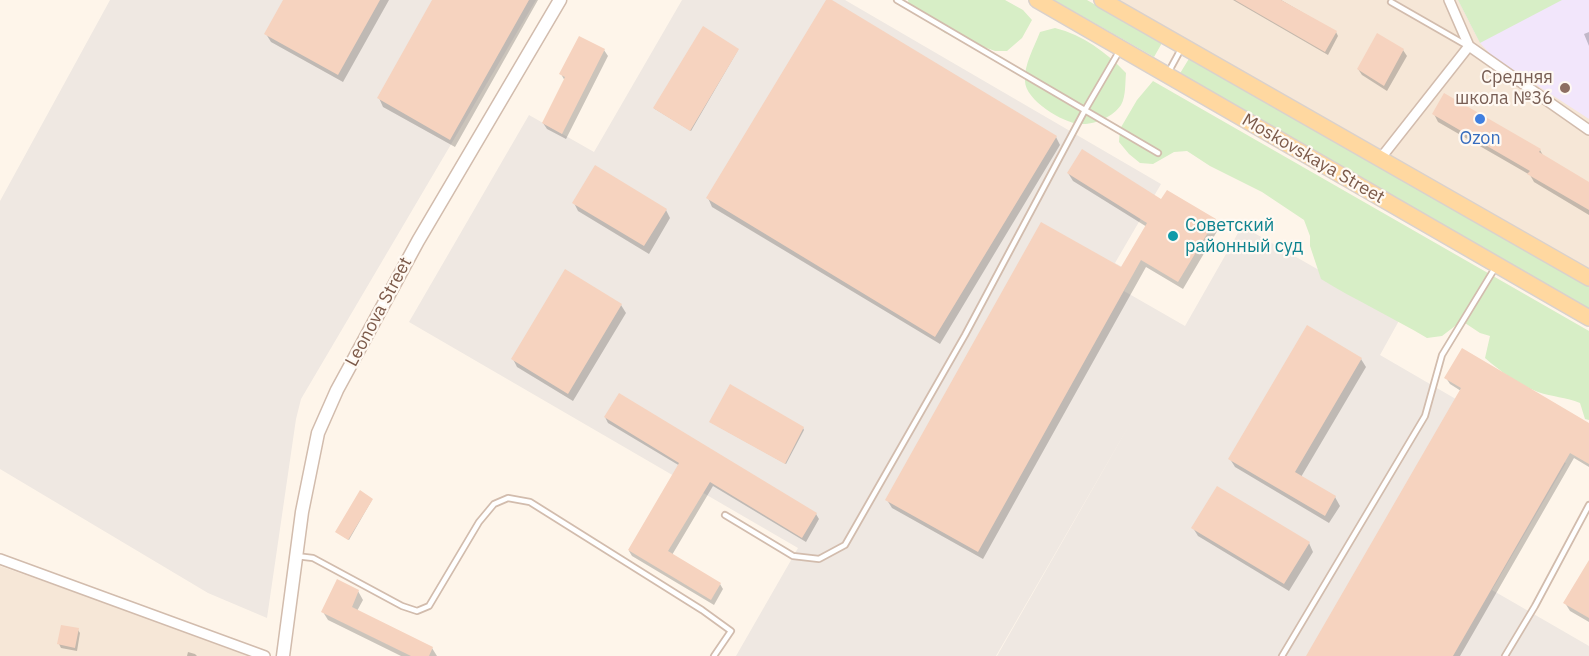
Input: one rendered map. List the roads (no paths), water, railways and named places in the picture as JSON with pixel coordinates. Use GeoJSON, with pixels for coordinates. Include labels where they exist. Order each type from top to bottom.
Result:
{"type":"FeatureCollection","features":[{"type":"Feature","properties":{"kind":"main road","name":"Moskovskaya Street"},"geometry":{"type":"LineString","coordinates":[[1037,0],[1589,318]]}},
{"type":"Feature","properties":{"kind":"main road","name":"Moskovskaya Street"},"geometry":{"type":"LineString","coordinates":[[1102,0],[1589,278]]}},
{"type":"Feature","properties":{"kind":"street","name":"Leonova Street"},"geometry":{"type":"LineString","coordinates":[[283,656],[309,473],[316,443],[337,390],[418,241],[560,0]]}},
{"type":"Feature","properties":{"kind":"street"},"geometry":{"type":"LineString","coordinates":[[1449,0],[1469,46],[1589,130]]}},
{"type":"Feature","properties":{"kind":"street"},"geometry":{"type":"LineString","coordinates":[[1380,159],[1469,46]]}},
{"type":"Feature","properties":{"kind":"street"},"geometry":{"type":"LineString","coordinates":[[0,559],[265,656]]}},
{"type":"Feature","properties":{"kind":"lane"},"geometry":{"type":"LineString","coordinates":[[897,0],[1158,153]]}},
{"type":"Feature","properties":{"kind":"lane"},"geometry":{"type":"LineString","coordinates":[[1390,2],[1469,46]]}},
{"type":"Feature","properties":{"kind":"lane"},"geometry":{"type":"LineString","coordinates":[[1166,75],[1183,46]]}},
{"type":"Feature","properties":{"kind":"lane"},"geometry":{"type":"LineString","coordinates":[[724,515],[793,556],[819,559],[845,545],[964,335],[1085,110],[1121,48]]}},
{"type":"Feature","properties":{"kind":"lane"},"geometry":{"type":"LineString","coordinates":[[1282,656],[1425,416],[1443,355],[1497,265]]}},
{"type":"Feature","properties":{"kind":"lane"},"geometry":{"type":"LineString","coordinates":[[296,556],[313,558],[402,606],[417,611],[429,606],[479,522],[494,504],[508,498],[530,502],[731,630],[714,656]]}},
{"type":"Feature","properties":{"kind":"lane"},"geometry":{"type":"LineString","coordinates":[[1504,656],[1535,606],[1589,505]]}},
{"type":"Feature","properties":{"kind":"place","name":"Средняя школа №36"},"geometry":{"type":"Point","coordinates":[1565,88]}},
{"type":"Feature","properties":{"kind":"place","name":"Ozon"},"geometry":{"type":"Point","coordinates":[1480,119]}},
{"type":"Feature","properties":{"kind":"place","name":"Советский районный суд"},"geometry":{"type":"Point","coordinates":[1173,236]}}]}
